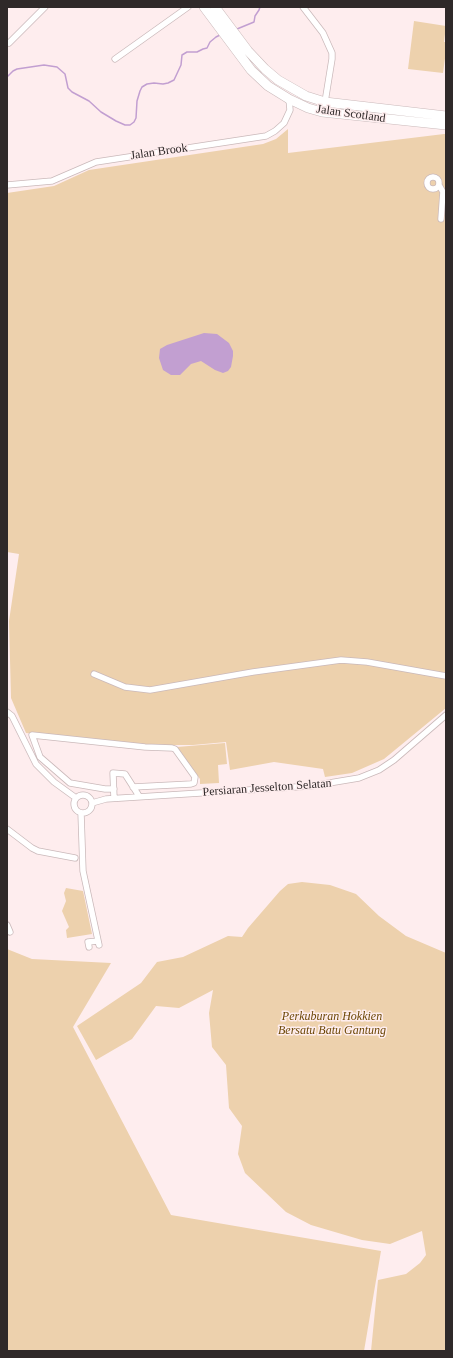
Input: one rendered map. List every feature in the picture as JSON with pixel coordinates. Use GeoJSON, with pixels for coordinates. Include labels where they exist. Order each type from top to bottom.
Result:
{"type":"FeatureCollection","features":[{"type":"Feature","properties":{"kind":"main road","name":"Jalan Scotland"},"geometry":{"type":"LineString","coordinates":[[204,7],[258,63],[278,80],[306,96],[325,102],[446,116]]}},
{"type":"Feature","properties":{"kind":"main road","name":"Jalan Scotland"},"geometry":{"type":"LineString","coordinates":[[215,7],[227,32],[251,70],[268,86],[289,99],[308,108],[322,112],[446,125]]}},
{"type":"Feature","properties":{"kind":"street"},"geometry":{"type":"LineString","coordinates":[[9,43],[44,7]]}},
{"type":"Feature","properties":{"kind":"street"},"geometry":{"type":"LineString","coordinates":[[115,59],[188,7]]}},
{"type":"Feature","properties":{"kind":"street"},"geometry":{"type":"LineString","coordinates":[[303,7],[323,33],[332,53],[325,102]]}},
{"type":"Feature","properties":{"kind":"street","name":"Jalan Brook"},"geometry":{"type":"LineString","coordinates":[[7,185],[52,181],[96,162],[266,136],[275,132],[284,123],[290,110],[291,105],[289,99]]}},
{"type":"Feature","properties":{"kind":"street"},"geometry":{"type":"LineString","coordinates":[[439,185],[445,191],[441,219]]}},
{"type":"Feature","properties":{"kind":"street"},"geometry":{"type":"LineString","coordinates":[[94,674],[125,687],[150,690],[257,671],[341,660],[367,662],[446,676]]}},
{"type":"Feature","properties":{"kind":"street"},"geometry":{"type":"LineString","coordinates":[[7,712],[12,716],[36,764],[54,782],[76,798]]}},
{"type":"Feature","properties":{"kind":"street","name":"Persiaran Jesselton Selatan"},"geometry":{"type":"LineString","coordinates":[[92,803],[106,799],[139,796],[311,786],[359,778],[379,770],[394,760],[446,715]]}},
{"type":"Feature","properties":{"kind":"street"},"geometry":{"type":"LineString","coordinates":[[114,789],[105,789],[70,782],[40,757],[32,735],[145,748],[172,748],[178,752],[196,780],[191,784],[133,787]]}},
{"type":"Feature","properties":{"kind":"street"},"geometry":{"type":"LineString","coordinates":[[114,798],[113,773],[125,774],[139,796]]}},
{"type":"Feature","properties":{"kind":"street"},"geometry":{"type":"LineString","coordinates":[[76,798],[81,795],[87,796],[92,803],[90,811],[81,813]]}},
{"type":"Feature","properties":{"kind":"street"},"geometry":{"type":"LineString","coordinates":[[76,798],[75,807],[81,813],[83,871],[98,943],[88,942],[89,947]]}},
{"type":"Feature","properties":{"kind":"street"},"geometry":{"type":"LineString","coordinates":[[7,829],[38,851],[75,858]]}},
{"type":"Feature","properties":{"kind":"street"},"geometry":{"type":"LineString","coordinates":[[7,925],[10,932]]}},
{"type":"Feature","properties":{"kind":"green space"},"geometry":{"type":"Polygon","coordinates":[[[414,21],[446,26],[444,42],[446,42],[446,51],[443,73],[408,69],[414,21]]]}},
{"type":"Feature","properties":{"kind":"green space"},"geometry":{"type":"Polygon","coordinates":[[[288,129],[288,153],[446,134],[446,708],[384,759],[352,773],[325,777],[323,769],[274,762],[230,770],[226,742],[193,745],[144,745],[26,733],[11,698],[9,621],[19,554],[7,552],[7,193],[54,186],[89,170],[263,144],[276,139],[288,129]]]}},
{"type":"Feature","properties":{"kind":"green space"},"geometry":{"type":"Polygon","coordinates":[[[225,743],[227,764],[218,765],[219,783],[200,784],[200,779],[177,747],[225,743]]]}},
{"type":"Feature","properties":{"kind":"green space","name":"Perkuburan Hokkien Bersatu Batu Gantung"},"geometry":{"type":"Polygon","coordinates":[[[302,882],[330,885],[356,894],[379,916],[406,936],[446,953],[446,1351],[371,1351],[378,1280],[406,1274],[420,1263],[426,1255],[422,1231],[390,1244],[362,1240],[311,1225],[286,1212],[245,1173],[238,1154],[242,1126],[229,1108],[226,1065],[212,1047],[209,1013],[213,990],[179,1008],[156,1006],[132,1039],[96,1060],[77,1026],[141,983],[157,962],[183,957],[228,936],[242,937],[280,891],[288,884],[302,882]]]}},
{"type":"Feature","properties":{"kind":"green space"},"geometry":{"type":"Polygon","coordinates":[[[66,888],[83,891],[92,934],[67,938],[66,930],[69,927],[62,911],[66,901],[64,893],[66,888]]]}},
{"type":"Feature","properties":{"kind":"green space"},"geometry":{"type":"Polygon","coordinates":[[[7,949],[32,959],[111,963],[73,1027],[171,1215],[381,1251],[364,1351],[7,1351],[7,949]]]}},
{"type":"Feature","properties":{"kind":"shaded area"},"geometry":{"type":"Polygon","coordinates":[[[204,333],[217,334],[229,343],[233,351],[233,356],[231,367],[228,371],[223,373],[201,361],[191,364],[180,375],[171,375],[163,370],[159,358],[160,349],[167,345],[204,333]]]}},
{"type":"Feature","properties":{"kind":"waterway"},"geometry":{"type":"LineString","coordinates":[[237,29],[254,22],[255,16],[260,7]]}},
{"type":"Feature","properties":{"kind":"waterway"},"geometry":{"type":"LineString","coordinates":[[7,77],[17,69],[44,65],[57,67],[65,74],[68,88],[72,92],[89,101],[101,112],[116,121],[125,125],[130,125],[136,118],[137,101],[142,87],[147,84],[163,84],[174,80],[181,65],[182,55],[187,52],[197,52],[207,48],[210,42],[220,35]]}}]}
